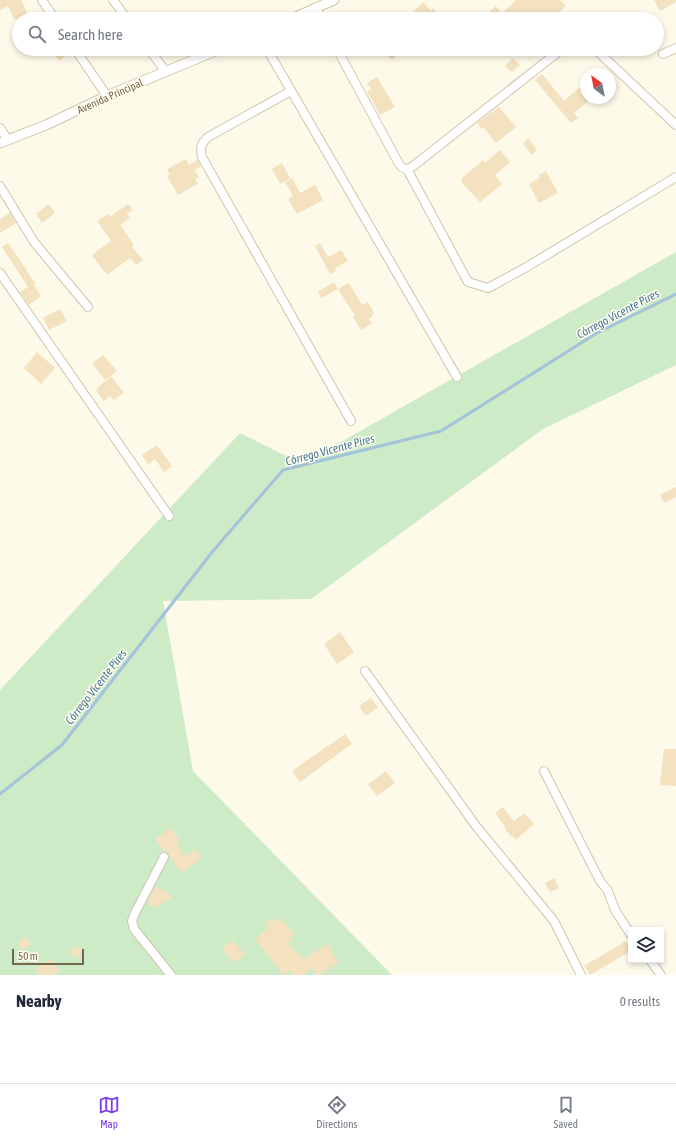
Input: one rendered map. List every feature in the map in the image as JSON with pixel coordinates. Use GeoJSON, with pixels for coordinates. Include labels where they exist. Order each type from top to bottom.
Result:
{"type":"FeatureCollection","features":[{"type":"Feature","properties":{"kind":"street"},"geometry":{"type":"LineString","coordinates":[[42,0],[50,12]]}},
{"type":"Feature","properties":{"kind":"street"},"geometry":{"type":"LineString","coordinates":[[112,0],[121,12]]}},
{"type":"Feature","properties":{"kind":"street"},"geometry":{"type":"LineString","coordinates":[[307,12],[334,0]]}},
{"type":"Feature","properties":{"kind":"street"},"geometry":{"type":"LineString","coordinates":[[316,8],[318,12]]}},
{"type":"Feature","properties":{"kind":"street"},"geometry":{"type":"LineString","coordinates":[[664,54],[676,48]]}},
{"type":"Feature","properties":{"kind":"street"},"geometry":{"type":"LineString","coordinates":[[80,56],[108,96]]}},
{"type":"Feature","properties":{"kind":"street"},"geometry":{"type":"LineString","coordinates":[[154,56],[166,72]]}},
{"type":"Feature","properties":{"kind":"street","name":"Avenida Principal"},"geometry":{"type":"LineString","coordinates":[[4,142],[204,56]]}},
{"type":"Feature","properties":{"kind":"street"},"geometry":{"type":"LineString","coordinates":[[271,56],[457,377]]}},
{"type":"Feature","properties":{"kind":"street"},"geometry":{"type":"LineString","coordinates":[[341,56],[399,164],[402,168],[407,169],[412,167],[553,56]]}},
{"type":"Feature","properties":{"kind":"street"},"geometry":{"type":"LineString","coordinates":[[602,56],[676,125]]}},
{"type":"Feature","properties":{"kind":"street"},"geometry":{"type":"LineString","coordinates":[[291,91],[208,137],[202,142],[200,150],[202,157],[351,420]]}},
{"type":"Feature","properties":{"kind":"street"},"geometry":{"type":"LineString","coordinates":[[0,128],[4,142]]}},
{"type":"Feature","properties":{"kind":"street"},"geometry":{"type":"LineString","coordinates":[[407,169],[468,282],[488,288],[525,268],[676,177]]}},
{"type":"Feature","properties":{"kind":"street"},"geometry":{"type":"LineString","coordinates":[[0,186],[34,242],[88,307]]}},
{"type":"Feature","properties":{"kind":"street"},"geometry":{"type":"LineString","coordinates":[[0,273],[169,516]]}},
{"type":"Feature","properties":{"kind":"street"},"geometry":{"type":"LineString","coordinates":[[364,671],[476,826],[554,921],[581,975]]}},
{"type":"Feature","properties":{"kind":"street"},"geometry":{"type":"LineString","coordinates":[[544,771],[600,881],[608,891],[615,910],[628,930]]}},
{"type":"Feature","properties":{"kind":"street"},"geometry":{"type":"LineString","coordinates":[[164,857],[134,912],[132,922],[134,929],[171,975]]}},
{"type":"Feature","properties":{"kind":"street"},"geometry":{"type":"LineString","coordinates":[[652,963],[661,975]]}},
{"type":"Feature","properties":{"kind":"green space"},"geometry":{"type":"Polygon","coordinates":[[[676,252],[676,365],[543,429],[311,599],[163,601],[193,771],[392,975],[0,975],[0,690],[240,433],[302,464],[676,252]]]}},
{"type":"Feature","properties":{"kind":"building"},"geometry":{"type":"Polygon","coordinates":[[[0,0],[21,0],[27,12],[12,12],[12,15],[8,6],[0,10],[0,0]]]}},
{"type":"Feature","properties":{"kind":"building"},"geometry":{"type":"Polygon","coordinates":[[[516,0],[560,0],[566,6],[560,12],[503,12],[516,0]]]}},
{"type":"Feature","properties":{"kind":"building"},"geometry":{"type":"Polygon","coordinates":[[[654,0],[676,0],[676,2],[660,11],[654,0]]]}},
{"type":"Feature","properties":{"kind":"building"},"geometry":{"type":"Polygon","coordinates":[[[423,2],[431,11],[433,8],[437,12],[413,12],[423,2]]]}},
{"type":"Feature","properties":{"kind":"building"},"geometry":{"type":"Polygon","coordinates":[[[496,6],[501,12],[489,12],[496,6]]]}},
{"type":"Feature","properties":{"kind":"building"},"geometry":{"type":"Polygon","coordinates":[[[56,56],[66,56],[59,61],[56,56]]]}},
{"type":"Feature","properties":{"kind":"building"},"geometry":{"type":"Polygon","coordinates":[[[388,56],[396,56],[392,60],[388,56]]]}},
{"type":"Feature","properties":{"kind":"building"},"geometry":{"type":"Polygon","coordinates":[[[513,58],[520,65],[512,72],[505,66],[513,58]]]}},
{"type":"Feature","properties":{"kind":"building"},"geometry":{"type":"Polygon","coordinates":[[[542,74],[564,101],[580,87],[580,104],[585,104],[574,113],[578,118],[571,123],[535,80],[542,74]]]}},
{"type":"Feature","properties":{"kind":"building"},"geometry":{"type":"Polygon","coordinates":[[[377,77],[395,107],[380,115],[367,91],[371,89],[367,83],[377,77]]]}},
{"type":"Feature","properties":{"kind":"building"},"geometry":{"type":"Polygon","coordinates":[[[499,107],[516,127],[496,143],[484,128],[482,129],[477,123],[499,107]]]}},
{"type":"Feature","properties":{"kind":"building"},"geometry":{"type":"Polygon","coordinates":[[[528,138],[537,150],[532,155],[523,143],[528,138]]]}},
{"type":"Feature","properties":{"kind":"building"},"geometry":{"type":"Polygon","coordinates":[[[500,150],[510,162],[495,175],[502,184],[480,202],[462,183],[462,178],[483,160],[485,163],[500,150]]]}},
{"type":"Feature","properties":{"kind":"building"},"geometry":{"type":"Polygon","coordinates":[[[186,159],[189,165],[197,160],[201,166],[195,170],[199,177],[195,179],[198,184],[178,195],[167,176],[170,174],[167,169],[186,159]]]}},
{"type":"Feature","properties":{"kind":"building"},"geometry":{"type":"Polygon","coordinates":[[[282,163],[290,178],[280,184],[272,169],[282,163]]]}},
{"type":"Feature","properties":{"kind":"building"},"geometry":{"type":"Polygon","coordinates":[[[546,171],[558,193],[539,203],[529,184],[540,178],[539,175],[546,171]]]}},
{"type":"Feature","properties":{"kind":"building"},"geometry":{"type":"Polygon","coordinates":[[[292,178],[300,193],[315,185],[323,200],[297,214],[288,199],[293,196],[285,182],[292,178]]]}},
{"type":"Feature","properties":{"kind":"building"},"geometry":{"type":"Polygon","coordinates":[[[49,204],[55,213],[42,223],[36,214],[49,204]]]}},
{"type":"Feature","properties":{"kind":"building"},"geometry":{"type":"Polygon","coordinates":[[[128,204],[133,210],[127,214],[130,218],[120,225],[134,245],[132,247],[143,260],[136,265],[130,258],[107,275],[92,255],[111,241],[97,221],[108,214],[110,217],[128,204]]]}},
{"type":"Feature","properties":{"kind":"building"},"geometry":{"type":"Polygon","coordinates":[[[10,213],[16,223],[0,233],[0,219],[10,213]]]}},
{"type":"Feature","properties":{"kind":"building"},"geometry":{"type":"Polygon","coordinates":[[[8,243],[36,284],[34,285],[41,296],[29,305],[20,292],[28,287],[2,247],[8,243]]]}},
{"type":"Feature","properties":{"kind":"building"},"geometry":{"type":"Polygon","coordinates":[[[320,243],[328,257],[341,250],[348,261],[335,268],[336,271],[330,274],[315,246],[320,243]]]}},
{"type":"Feature","properties":{"kind":"building"},"geometry":{"type":"Polygon","coordinates":[[[334,282],[338,289],[321,298],[318,292],[334,282]]]}},
{"type":"Feature","properties":{"kind":"building"},"geometry":{"type":"Polygon","coordinates":[[[349,283],[362,305],[368,302],[374,313],[369,319],[372,323],[361,330],[353,317],[355,316],[338,289],[349,283]]]}},
{"type":"Feature","properties":{"kind":"building"},"geometry":{"type":"Polygon","coordinates":[[[60,309],[67,321],[49,330],[43,318],[60,309]]]}},
{"type":"Feature","properties":{"kind":"building"},"geometry":{"type":"Polygon","coordinates":[[[37,352],[55,368],[41,384],[24,368],[37,352]]]}},
{"type":"Feature","properties":{"kind":"building"},"geometry":{"type":"Polygon","coordinates":[[[103,355],[117,371],[105,380],[92,363],[103,355]]]}},
{"type":"Feature","properties":{"kind":"building"},"geometry":{"type":"Polygon","coordinates":[[[111,376],[124,393],[114,400],[110,396],[104,401],[96,391],[98,389],[97,388],[111,376]]]}},
{"type":"Feature","properties":{"kind":"building"},"geometry":{"type":"Polygon","coordinates":[[[157,445],[172,466],[164,472],[155,459],[148,464],[142,455],[157,445]]]}},
{"type":"Feature","properties":{"kind":"building"},"geometry":{"type":"Polygon","coordinates":[[[676,487],[676,497],[664,503],[660,495],[676,487]]]}},
{"type":"Feature","properties":{"kind":"building"},"geometry":{"type":"Polygon","coordinates":[[[340,632],[354,652],[337,664],[324,644],[340,632]]]}},
{"type":"Feature","properties":{"kind":"building"},"geometry":{"type":"Polygon","coordinates":[[[371,698],[378,707],[366,716],[359,706],[371,698]]]}},
{"type":"Feature","properties":{"kind":"building"},"geometry":{"type":"Polygon","coordinates":[[[345,734],[352,744],[300,782],[292,771],[345,734]]]}},
{"type":"Feature","properties":{"kind":"building"},"geometry":{"type":"Polygon","coordinates":[[[664,749],[676,749],[676,786],[660,785],[664,749]]]}},
{"type":"Feature","properties":{"kind":"building"},"geometry":{"type":"Polygon","coordinates":[[[386,771],[395,783],[377,796],[368,784],[386,771]]]}},
{"type":"Feature","properties":{"kind":"building"},"geometry":{"type":"Polygon","coordinates":[[[503,807],[514,821],[524,813],[534,824],[516,840],[505,829],[506,828],[495,813],[503,807]]]}},
{"type":"Feature","properties":{"kind":"building"},"geometry":{"type":"Polygon","coordinates":[[[171,828],[180,840],[177,843],[186,857],[195,849],[202,858],[181,873],[166,850],[164,852],[155,839],[171,828]]]}},
{"type":"Feature","properties":{"kind":"building"},"geometry":{"type":"Polygon","coordinates":[[[554,878],[559,888],[550,892],[545,883],[554,878]]]}},
{"type":"Feature","properties":{"kind":"building"},"geometry":{"type":"Polygon","coordinates":[[[157,886],[160,890],[164,888],[172,898],[153,909],[148,901],[155,887],[157,886]]]}},
{"type":"Feature","properties":{"kind":"building"},"geometry":{"type":"Polygon","coordinates":[[[273,918],[277,922],[281,919],[294,934],[290,937],[292,941],[287,943],[304,959],[327,944],[339,963],[319,975],[316,975],[313,968],[303,975],[293,975],[289,970],[283,975],[255,939],[268,928],[265,924],[273,918]]]}},
{"type":"Feature","properties":{"kind":"building"},"geometry":{"type":"Polygon","coordinates":[[[25,937],[31,944],[23,950],[18,943],[25,937]]]}},
{"type":"Feature","properties":{"kind":"building"},"geometry":{"type":"Polygon","coordinates":[[[233,940],[245,955],[233,963],[222,948],[233,940]]]}},
{"type":"Feature","properties":{"kind":"building"},"geometry":{"type":"Polygon","coordinates":[[[626,941],[628,945],[628,953],[590,975],[584,966],[626,941]]]}},
{"type":"Feature","properties":{"kind":"building"},"geometry":{"type":"Polygon","coordinates":[[[80,946],[83,952],[73,958],[70,951],[80,946]]]}},
{"type":"Feature","properties":{"kind":"building"},"geometry":{"type":"Polygon","coordinates":[[[51,959],[59,971],[54,975],[39,975],[36,969],[51,959]]]}},
{"type":"Feature","properties":{"kind":"waterway","name":"Córrego Vicente Pires"},"geometry":{"type":"LineString","coordinates":[[0,794],[62,745],[213,551],[283,470],[441,431],[597,333],[676,294]]}}]}
